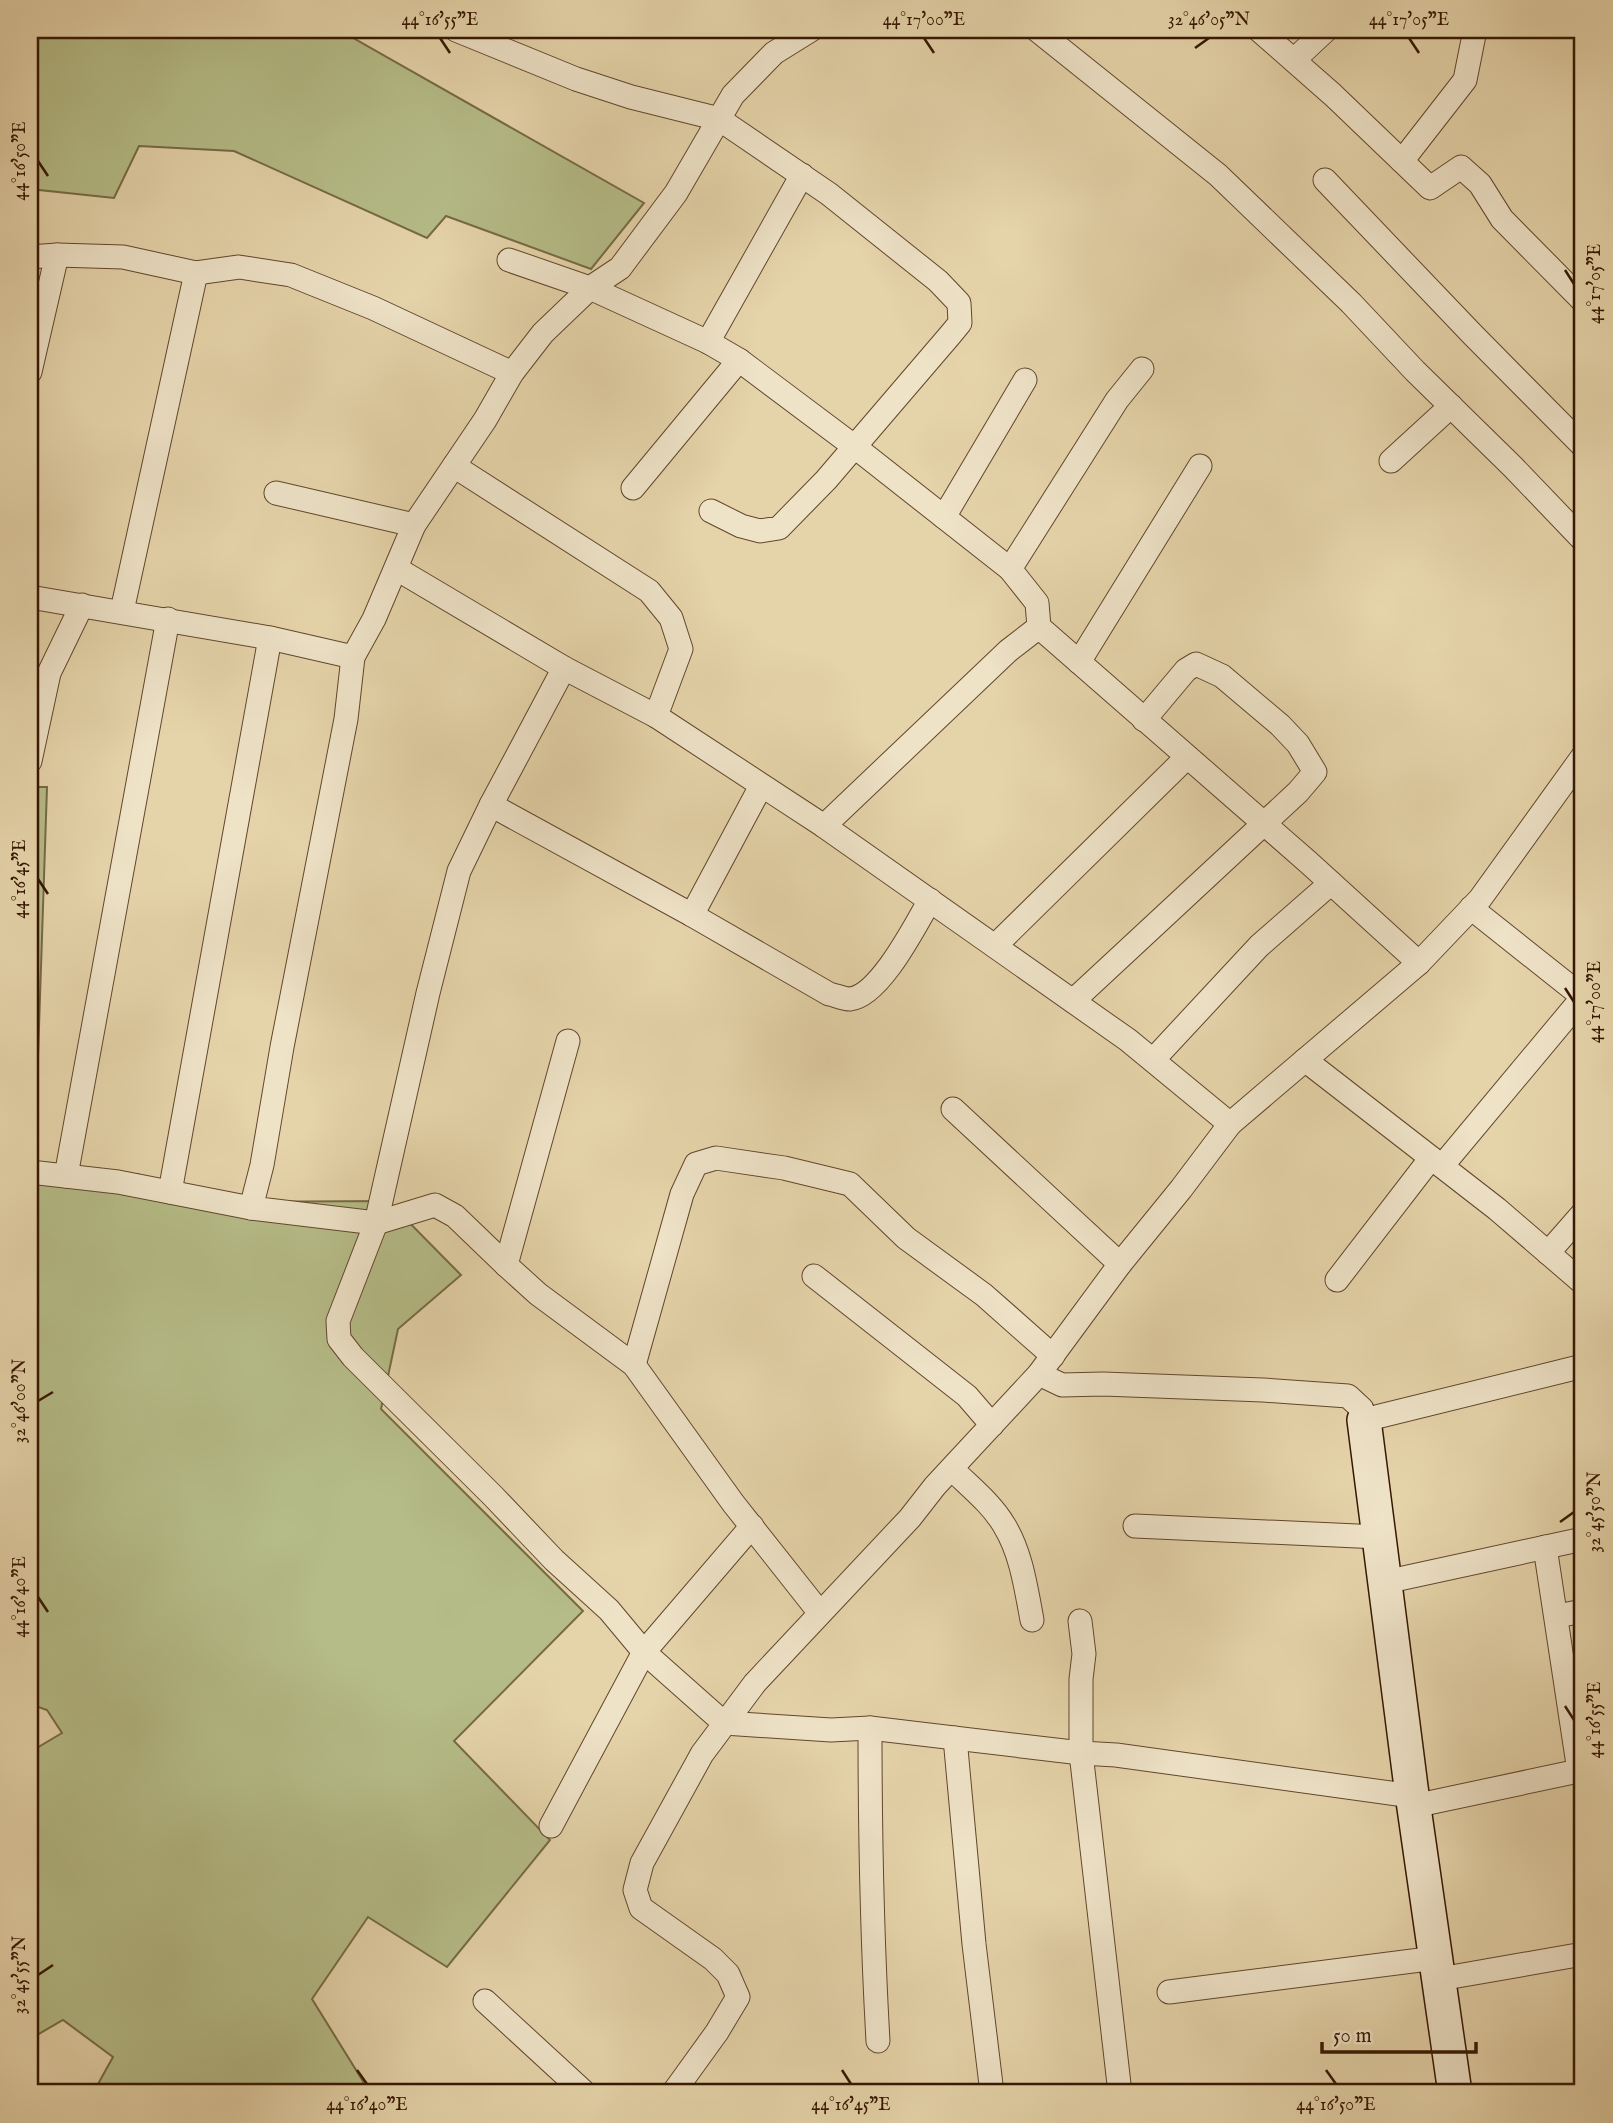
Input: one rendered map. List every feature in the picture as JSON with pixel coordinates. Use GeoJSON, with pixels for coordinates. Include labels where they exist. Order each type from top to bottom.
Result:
{"type":"FeatureCollection","features":[{"type":"Feature","properties":{"kind":"street"},"geometry":{"type":"LineString","coordinates":[[456,30],[576,79],[631,97],[719,119],[829,194],[938,281],[958,303],[960,323],[855,447],[779,528],[760,531],[741,526],[711,511]]}},
{"type":"Feature","properties":{"kind":"street"},"geometry":{"type":"LineString","coordinates":[[251,1208],[262,1165],[332,795],[346,719],[353,657],[374,619],[414,525],[485,420],[512,373],[543,332],[590,288],[620,268],[676,193],[733,95],[774,52],[811,30]]}},
{"type":"Feature","properties":{"kind":"street"},"geometry":{"type":"LineString","coordinates":[[1037,30],[1218,175],[1351,303],[1583,540]]}},
{"type":"Feature","properties":{"kind":"street"},"geometry":{"type":"LineString","coordinates":[[1259,30],[1430,188],[1461,166],[1480,184],[1502,219],[1583,300]]}},
{"type":"Feature","properties":{"kind":"street"},"geometry":{"type":"LineString","coordinates":[[1294,60],[1326,30]]}},
{"type":"Feature","properties":{"kind":"street"},"geometry":{"type":"LineString","coordinates":[[1402,161],[1465,80],[1475,30]]}},
{"type":"Feature","properties":{"kind":"street"},"geometry":{"type":"LineString","coordinates":[[708,342],[802,175]]}},
{"type":"Feature","properties":{"kind":"street"},"geometry":{"type":"LineString","coordinates":[[1325,180],[1583,446]]}},
{"type":"Feature","properties":{"kind":"street"},"geometry":{"type":"LineString","coordinates":[[30,372],[57,255]]}},
{"type":"Feature","properties":{"kind":"street"},"geometry":{"type":"LineString","coordinates":[[30,257],[122,257],[196,273],[239,267],[291,275],[373,308],[512,373]]}},
{"type":"Feature","properties":{"kind":"street"},"geometry":{"type":"LineString","coordinates":[[509,260],[590,288],[708,342],[739,360],[855,447],[1010,569],[1037,603],[1039,626],[1419,963]]}},
{"type":"Feature","properties":{"kind":"street"},"geometry":{"type":"LineString","coordinates":[[122,611],[196,273]]}},
{"type":"Feature","properties":{"kind":"street"},"geometry":{"type":"LineString","coordinates":[[633,488],[739,360]]}},
{"type":"Feature","properties":{"kind":"street"},"geometry":{"type":"LineString","coordinates":[[1010,569],[1117,400],[1142,369]]}},
{"type":"Feature","properties":{"kind":"street"},"geometry":{"type":"LineString","coordinates":[[944,517],[1025,380]]}},
{"type":"Feature","properties":{"kind":"street"},"geometry":{"type":"LineString","coordinates":[[1391,461],[1451,406]]}},
{"type":"Feature","properties":{"kind":"street"},"geometry":{"type":"LineString","coordinates":[[454,466],[649,591],[671,618],[681,649],[656,716]]}},
{"type":"Feature","properties":{"kind":"street"},"geometry":{"type":"LineString","coordinates":[[1079,662],[1200,466]]}},
{"type":"Feature","properties":{"kind":"street"},"geometry":{"type":"LineString","coordinates":[[276,493],[414,525]]}},
{"type":"Feature","properties":{"kind":"street"},"geometry":{"type":"LineString","coordinates":[[397,569],[564,668],[656,716],[824,826],[1073,1001],[1153,1060],[1230,1124]]}},
{"type":"Feature","properties":{"kind":"street"},"geometry":{"type":"LineString","coordinates":[[30,597],[169,619],[353,657]]}},
{"type":"Feature","properties":{"kind":"street"},"geometry":{"type":"LineString","coordinates":[[30,761],[49,673],[82,605]]}},
{"type":"Feature","properties":{"kind":"street"},"geometry":{"type":"LineString","coordinates":[[66,1176],[169,619]]}},
{"type":"Feature","properties":{"kind":"street"},"geometry":{"type":"LineString","coordinates":[[824,826],[1009,651],[1039,626]]}},
{"type":"Feature","properties":{"kind":"street"},"geometry":{"type":"LineString","coordinates":[[170,1192],[270,638]]}},
{"type":"Feature","properties":{"kind":"street"},"geometry":{"type":"LineString","coordinates":[[1073,1001],[1298,792],[1315,772],[1298,744],[1280,725],[1222,676],[1196,664],[1186,670],[1144,720]]}},
{"type":"Feature","properties":{"kind":"street"},"geometry":{"type":"LineString","coordinates":[[564,668],[459,871],[428,993],[376,1223],[338,1321],[339,1339],[554,1560],[609,1610],[644,1652],[724,1723],[831,1730],[870,1728],[1116,1755],[1413,1801],[1581,1771],[1545,1547]]}},
{"type":"Feature","properties":{"kind":"street"},"geometry":{"type":"LineString","coordinates":[[673,2093],[717,2032],[738,1997],[728,1974],[713,1959],[641,1908],[635,1890],[642,1863],[702,1754],[755,1683],[910,1518],[951,1468],[1039,1374],[1120,1264],[1230,1124],[1419,963],[1480,899],[1583,756]]}},
{"type":"Feature","properties":{"kind":"street"},"geometry":{"type":"LineString","coordinates":[[995,946],[1187,757]]}},
{"type":"Feature","properties":{"kind":"street"},"geometry":{"type":"LineString","coordinates":[[692,915],[761,786]]}},
{"type":"Feature","properties":{"kind":"street"},"geometry":{"type":"LineString","coordinates":[[491,806],[692,915],[829,994],[850,999],[870,990],[899,955],[930,900]]}},
{"type":"Feature","properties":{"kind":"street"},"geometry":{"type":"LineString","coordinates":[[1153,1060],[1259,946],[1331,883]]}},
{"type":"Feature","properties":{"kind":"street"},"geometry":{"type":"LineString","coordinates":[[1337,1280],[1583,997],[1471,908]]}},
{"type":"Feature","properties":{"kind":"street"},"geometry":{"type":"LineString","coordinates":[[506,1265],[568,1041]]}},
{"type":"Feature","properties":{"kind":"street"},"geometry":{"type":"LineString","coordinates":[[1305,1060],[1497,1209],[1583,1283]]}},
{"type":"Feature","properties":{"kind":"street"},"geometry":{"type":"LineString","coordinates":[[953,1108],[1120,1264]]}},
{"type":"Feature","properties":{"kind":"street"},"geometry":{"type":"LineString","coordinates":[[634,1365],[682,1195],[696,1164],[716,1158],[784,1168],[850,1184],[906,1238],[984,1295],[1053,1356]]}},
{"type":"Feature","properties":{"kind":"street"},"geometry":{"type":"LineString","coordinates":[[30,1172],[118,1182],[251,1208],[376,1223],[435,1205],[455,1216],[538,1293],[634,1365],[752,1526],[820,1613]]}},
{"type":"Feature","properties":{"kind":"street"},"geometry":{"type":"LineString","coordinates":[[1548,1253],[1583,1213]]}},
{"type":"Feature","properties":{"kind":"street"},"geometry":{"type":"LineString","coordinates":[[814,1276],[967,1396],[992,1425]]}},
{"type":"Feature","properties":{"kind":"street"},"geometry":{"type":"LineString","coordinates":[[1364,1420],[1583,1366]]}},
{"type":"Feature","properties":{"kind":"street"},"geometry":{"type":"LineString","coordinates":[[1039,1374],[1062,1385],[1250,1389],[1348,1396],[1362,1409],[1413,1801],[1455,2093]]}},
{"type":"Feature","properties":{"kind":"street"},"geometry":{"type":"LineString","coordinates":[[951,1468],[1003,1522],[1012,1539],[1032,1620]]}},
{"type":"Feature","properties":{"kind":"street"},"geometry":{"type":"LineString","coordinates":[[551,1826],[644,1652],[752,1526]]}},
{"type":"Feature","properties":{"kind":"street"},"geometry":{"type":"LineString","coordinates":[[1135,1526],[1379,1537]]}},
{"type":"Feature","properties":{"kind":"street"},"geometry":{"type":"LineString","coordinates":[[1385,1582],[1583,1539]]}},
{"type":"Feature","properties":{"kind":"street"},"geometry":{"type":"LineString","coordinates":[[1557,1616],[1583,1611]]}},
{"type":"Feature","properties":{"kind":"street"},"geometry":{"type":"LineString","coordinates":[[1080,1621],[1084,1654],[1080,1753],[1119,2093]]}},
{"type":"Feature","properties":{"kind":"street"},"geometry":{"type":"LineString","coordinates":[[870,1728],[872,1942],[878,2041]]}},
{"type":"Feature","properties":{"kind":"street"},"geometry":{"type":"LineString","coordinates":[[955,1738],[974,1944],[992,2093]]}},
{"type":"Feature","properties":{"kind":"street"},"geometry":{"type":"LineString","coordinates":[[1169,1992],[1583,1954]]}},
{"type":"Feature","properties":{"kind":"street"},"geometry":{"type":"LineString","coordinates":[[485,2001],[584,2093]]}},
{"type":"Feature","properties":{"kind":"green space"},"geometry":{"type":"Polygon","coordinates":[[[30,30],[339,30],[644,203],[591,269],[446,216],[427,238],[234,151],[139,146],[114,198],[30,189],[30,30]]]}},
{"type":"Feature","properties":{"kind":"green space"},"geometry":{"type":"Polygon","coordinates":[[[30,787],[47,787],[34,1177],[138,1174],[189,1202],[388,1201],[461,1275],[398,1329],[381,1409],[583,1611],[454,1741],[550,1840],[447,1967],[368,1917],[312,1999],[369,2091],[366,2093],[93,2093],[113,2057],[63,2020],[30,2039],[30,1752],[62,1733],[47,1710],[30,1704],[30,787]]]}}]}
